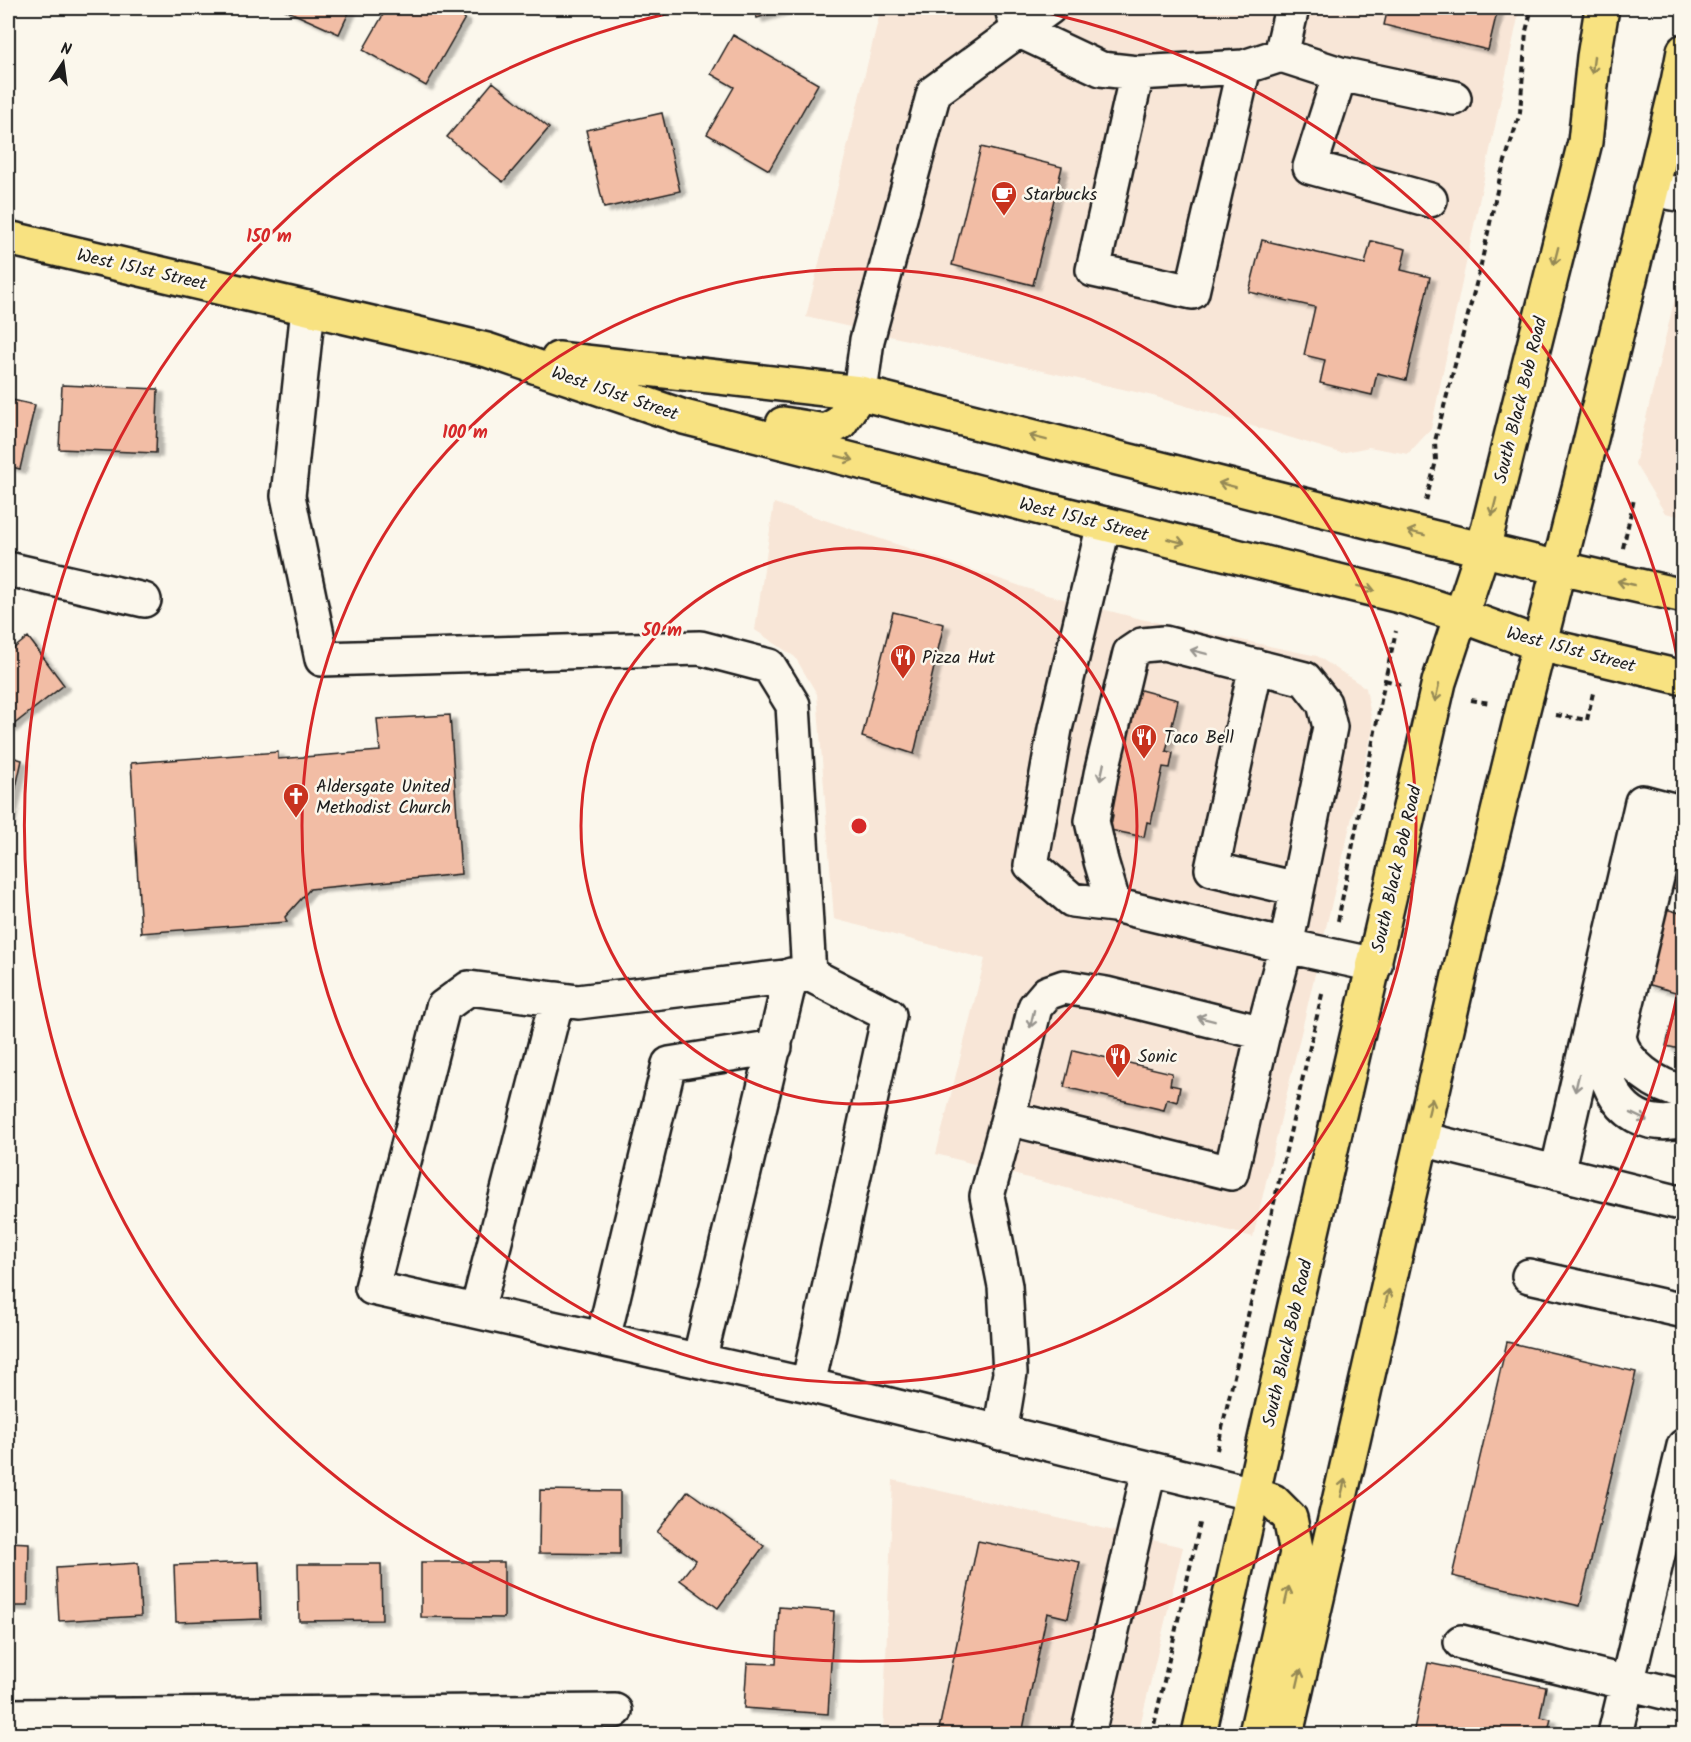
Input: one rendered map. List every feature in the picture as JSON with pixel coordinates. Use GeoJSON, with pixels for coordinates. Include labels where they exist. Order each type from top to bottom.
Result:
{"type":"FeatureCollection","features":[{"type":"Feature","properties":{"kind":"main road","name":"South Black Bob Road"},"geometry":{"type":"LineString","coordinates":[[1199,1734],[1296,1300],[1439,682],[1483,549],[1585,142],[1602,8]]}},
{"type":"Feature","properties":{"kind":"main road"},"geometry":{"type":"LineString","coordinates":[[1286,1734],[1472,921],[1678,81],[1683,51]]}},
{"type":"Feature","properties":{"kind":"main road","name":"West 151st Street"},"geometry":{"type":"LineString","coordinates":[[8,238],[487,350],[684,417],[1104,524],[1404,597],[1539,644],[1683,678]]}},
{"type":"Feature","properties":{"kind":"main road","name":"West 151st Street"},"geometry":{"type":"LineString","coordinates":[[487,350],[860,393],[1559,568],[1683,596]]}},
{"type":"Feature","properties":{"kind":"main road"},"geometry":{"type":"LineString","coordinates":[[633,399],[825,431],[840,423],[860,393]]}},
{"type":"Feature","properties":{"kind":"main road"},"geometry":{"type":"LineString","coordinates":[[1253,1494],[1273,1501],[1290,1518],[1297,1553],[1257,1729],[1258,1734]]}},
{"type":"Feature","properties":{"kind":"street"},"geometry":{"type":"LineString","coordinates":[[860,393],[867,340],[934,92],[1015,19],[1049,8]]}},
{"type":"Feature","properties":{"kind":"street"},"geometry":{"type":"LineString","coordinates":[[1281,55],[1292,8]]}},
{"type":"Feature","properties":{"kind":"street"},"geometry":{"type":"LineString","coordinates":[[1015,19],[1101,69],[1137,73],[1244,67],[1281,55],[1340,75],[1454,98]]}},
{"type":"Feature","properties":{"kind":"street"},"geometry":{"type":"LineString","coordinates":[[1137,73],[1094,270],[1192,292],[1244,67]]}},
{"type":"Feature","properties":{"kind":"street"},"geometry":{"type":"LineString","coordinates":[[1340,75],[1310,167],[1430,200]]}},
{"type":"Feature","properties":{"kind":"street"},"geometry":{"type":"LineString","coordinates":[[1651,189],[1683,195]]}},
{"type":"Feature","properties":{"kind":"street"},"geometry":{"type":"LineString","coordinates":[[308,308],[288,496],[322,659],[700,648],[770,666],[793,705],[800,974],[775,1047],[699,1361]]}},
{"type":"Feature","properties":{"kind":"street"},"geometry":{"type":"LineString","coordinates":[[1104,524],[1055,729],[1031,865],[1072,900],[1113,905],[1374,965]]}},
{"type":"Feature","properties":{"kind":"street"},"geometry":{"type":"LineString","coordinates":[[8,569],[144,600]]}},
{"type":"Feature","properties":{"kind":"street"},"geometry":{"type":"LineString","coordinates":[[1008,1118],[1231,1173],[1286,945],[1330,727],[1324,703],[1305,679],[1164,643],[1142,645],[1130,653],[1092,821],[1113,905]]}},
{"type":"Feature","properties":{"kind":"street"},"geometry":{"type":"LineString","coordinates":[[1256,666],[1212,869],[1297,889]]}},
{"type":"Feature","properties":{"kind":"street"},"geometry":{"type":"LineString","coordinates":[[1557,1173],[1642,802],[1670,810]]}},
{"type":"Feature","properties":{"kind":"street"},"geometry":{"type":"LineString","coordinates":[[1670,810],[1619,1036],[1620,1043],[1628,1057],[1644,1072],[1663,1084],[1683,1092]]}},
{"type":"Feature","properties":{"kind":"street"},"geometry":{"type":"LineString","coordinates":[[1670,810],[1602,1022],[1601,1055],[1612,1089],[1626,1110],[1637,1117],[1656,1123],[1683,1120]]}},
{"type":"Feature","properties":{"kind":"street"},"geometry":{"type":"LineString","coordinates":[[808,1385],[889,1015],[800,974],[578,1002],[469,988],[443,1006],[372,1288],[808,1385],[1253,1494]]}},
{"type":"Feature","properties":{"kind":"street"},"geometry":{"type":"LineString","coordinates":[[1000,1433],[1010,1373],[1009,1351],[1005,1286],[987,1196],[1035,1007],[1047,993],[1064,987],[1106,994],[1263,1033]]}},
{"type":"Feature","properties":{"kind":"street"},"geometry":{"type":"LineString","coordinates":[[477,1311],[557,999]]}},
{"type":"Feature","properties":{"kind":"street"},"geometry":{"type":"LineString","coordinates":[[603,1338],[669,1064],[775,1047]]}},
{"type":"Feature","properties":{"kind":"street"},"geometry":{"type":"LineString","coordinates":[[1422,1139],[1683,1204]]}},
{"type":"Feature","properties":{"kind":"street"},"geometry":{"type":"LineString","coordinates":[[1529,1276],[1683,1311]]}},
{"type":"Feature","properties":{"kind":"street"},"geometry":{"type":"LineString","coordinates":[[1615,1734],[1683,1446]]}},
{"type":"Feature","properties":{"kind":"street"},"geometry":{"type":"LineString","coordinates":[[1088,1734],[1149,1470]]}},
{"type":"Feature","properties":{"kind":"street"},"geometry":{"type":"LineString","coordinates":[[1461,1642],[1683,1697]]}},
{"type":"Feature","properties":{"kind":"street"},"geometry":{"type":"LineString","coordinates":[[8,1716],[615,1711]]}},
{"type":"Feature","properties":{"kind":"path"},"geometry":{"type":"LineString","coordinates":[[1436,461],[1435,441],[1480,269],[1500,177],[1520,114],[1526,31],[1532,8]]}},
{"type":"Feature","properties":{"kind":"path"},"geometry":{"type":"LineString","coordinates":[[1152,1734],[1331,955],[1385,681]]}},
{"type":"Feature","properties":{"kind":"shaded area"},"geometry":{"type":"Polygon","coordinates":[[[881,8],[1520,8],[1431,429],[1408,454],[1369,447],[1341,453],[1153,396],[806,317],[881,8]]]}},
{"type":"Feature","properties":{"kind":"shaded area"},"geometry":{"type":"Polygon","coordinates":[[[1683,264],[1683,517],[1665,513],[1635,464],[1683,264]]]}},
{"type":"Feature","properties":{"kind":"shaded area"},"geometry":{"type":"Polygon","coordinates":[[[774,503],[1047,595],[1141,619],[1317,656],[1366,688],[1373,728],[1253,1237],[936,1154],[985,959],[834,919],[817,694],[795,657],[755,630],[774,503]]]}},
{"type":"Feature","properties":{"kind":"shaded area"},"geometry":{"type":"Polygon","coordinates":[[[893,1480],[1183,1547],[1138,1734],[883,1734],[893,1480]]]}},
{"type":"Feature","properties":{"kind":"building"},"geometry":{"type":"Polygon","coordinates":[[[281,8],[351,8],[339,34],[281,8]]]}},
{"type":"Feature","properties":{"kind":"building"},"geometry":{"type":"Polygon","coordinates":[[[387,8],[447,8],[465,18],[426,86],[363,50],[387,8]]]}},
{"type":"Feature","properties":{"kind":"building"},"geometry":{"type":"Polygon","coordinates":[[[753,8],[789,8],[757,18],[753,8]]]}},
{"type":"Feature","properties":{"kind":"building"},"geometry":{"type":"Polygon","coordinates":[[[1388,8],[1498,8],[1488,50],[1384,25],[1388,8]]]}},
{"type":"Feature","properties":{"kind":"building"},"geometry":{"type":"Polygon","coordinates":[[[733,35],[818,84],[769,170],[707,134],[734,87],[711,74],[733,35]]]}},
{"type":"Feature","properties":{"kind":"building"},"geometry":{"type":"Polygon","coordinates":[[[493,82],[549,128],[503,182],[447,137],[493,82]]]}},
{"type":"Feature","properties":{"kind":"building"},"geometry":{"type":"Polygon","coordinates":[[[662,113],[680,191],[604,208],[586,130],[662,113]]]}},
{"type":"Feature","properties":{"kind":"building"},"geometry":{"type":"Polygon","coordinates":[[[981,147],[1062,167],[1033,285],[952,265],[981,147]]]}},
{"type":"Feature","properties":{"kind":"building"},"geometry":{"type":"Polygon","coordinates":[[[1262,240],[1365,264],[1371,241],[1406,249],[1401,270],[1430,277],[1406,380],[1377,373],[1372,395],[1320,383],[1325,360],[1304,355],[1315,307],[1249,292],[1262,240]]]}},
{"type":"Feature","properties":{"kind":"building"},"geometry":{"type":"Polygon","coordinates":[[[62,385],[158,389],[156,453],[59,449],[62,385]]]}},
{"type":"Feature","properties":{"kind":"building"},"geometry":{"type":"Polygon","coordinates":[[[8,399],[35,405],[20,469],[8,466],[8,399]]]}},
{"type":"Feature","properties":{"kind":"building","name":"Pizza Hut"},"geometry":{"type":"Polygon","coordinates":[[[893,612],[944,624],[914,754],[862,737],[893,612]]]}},
{"type":"Feature","properties":{"kind":"building"},"geometry":{"type":"Polygon","coordinates":[[[28,637],[64,685],[8,729],[8,653],[28,637]]]}},
{"type":"Feature","properties":{"kind":"building","name":"Taco Bell"},"geometry":{"type":"Polygon","coordinates":[[[1133,688],[1178,700],[1166,751],[1173,753],[1170,768],[1163,767],[1151,823],[1147,822],[1144,837],[1110,830],[1113,815],[1105,813],[1133,688]]]}},
{"type":"Feature","properties":{"kind":"building","name":"Aldersgate United Methodist Church"},"geometry":{"type":"Polygon","coordinates":[[[450,715],[461,874],[310,889],[285,917],[287,922],[141,933],[131,763],[278,752],[278,759],[380,751],[377,719],[450,715]]]}},
{"type":"Feature","properties":{"kind":"building"},"geometry":{"type":"Polygon","coordinates":[[[8,756],[22,760],[8,824],[8,756]]]}},
{"type":"Feature","properties":{"kind":"building"},"geometry":{"type":"Polygon","coordinates":[[[1684,848],[1684,891],[1673,888],[1684,848]]]}},
{"type":"Feature","properties":{"kind":"building"},"geometry":{"type":"Polygon","coordinates":[[[1666,909],[1684,914],[1684,1050],[1666,1046],[1679,993],[1647,984],[1666,909]]]}},
{"type":"Feature","properties":{"kind":"building","name":"Sonic"},"geometry":{"type":"Polygon","coordinates":[[[1073,1050],[1172,1073],[1170,1085],[1180,1087],[1177,1102],[1167,1099],[1164,1110],[1064,1087],[1073,1050]]]}},
{"type":"Feature","properties":{"kind":"building"},"geometry":{"type":"Polygon","coordinates":[[[1507,1342],[1636,1372],[1580,1606],[1452,1576],[1507,1342]]]}},
{"type":"Feature","properties":{"kind":"building"},"geometry":{"type":"Polygon","coordinates":[[[540,1490],[620,1491],[620,1554],[539,1553],[540,1490]]]}},
{"type":"Feature","properties":{"kind":"building"},"geometry":{"type":"Polygon","coordinates":[[[688,1491],[764,1546],[718,1608],[680,1580],[696,1560],[657,1532],[688,1491]]]}},
{"type":"Feature","properties":{"kind":"building"},"geometry":{"type":"Polygon","coordinates":[[[978,1541],[1080,1562],[1068,1618],[1047,1613],[1022,1734],[938,1734],[978,1541]]]}},
{"type":"Feature","properties":{"kind":"building"},"geometry":{"type":"Polygon","coordinates":[[[8,1542],[29,1543],[28,1606],[8,1606],[8,1542]]]}},
{"type":"Feature","properties":{"kind":"building"},"geometry":{"type":"Polygon","coordinates":[[[259,1562],[261,1619],[176,1622],[174,1565],[259,1562]]]}},
{"type":"Feature","properties":{"kind":"building"},"geometry":{"type":"Polygon","coordinates":[[[421,1562],[504,1562],[504,1618],[421,1617],[421,1562]]]}},
{"type":"Feature","properties":{"kind":"building"},"geometry":{"type":"Polygon","coordinates":[[[138,1563],[141,1616],[59,1621],[56,1568],[138,1563]]]}},
{"type":"Feature","properties":{"kind":"building"},"geometry":{"type":"Polygon","coordinates":[[[298,1564],[381,1564],[382,1620],[299,1621],[298,1564]]]}},
{"type":"Feature","properties":{"kind":"building"},"geometry":{"type":"Polygon","coordinates":[[[779,1607],[834,1611],[828,1714],[744,1708],[747,1663],[776,1664],[779,1607]]]}},
{"type":"Feature","properties":{"kind":"building"},"geometry":{"type":"Polygon","coordinates":[[[1428,1663],[1546,1687],[1540,1717],[1551,1719],[1547,1734],[1413,1734],[1428,1663]]]}},
{"type":"Feature","properties":{"kind":"place","name":"Starbucks"},"geometry":{"type":"Point","coordinates":[1004,217]}},
{"type":"Feature","properties":{"kind":"place","name":"Pizza Hut"},"geometry":{"type":"Point","coordinates":[903,680]}},
{"type":"Feature","properties":{"kind":"place","name":"Taco Bell"},"geometry":{"type":"Point","coordinates":[1144,760]}},
{"type":"Feature","properties":{"kind":"place","name":"Aldersgate United Methodist Church"},"geometry":{"type":"Point","coordinates":[296,819]}},
{"type":"Feature","properties":{"kind":"place","name":"Sonic"},"geometry":{"type":"Point","coordinates":[1118,1079]}}]}
